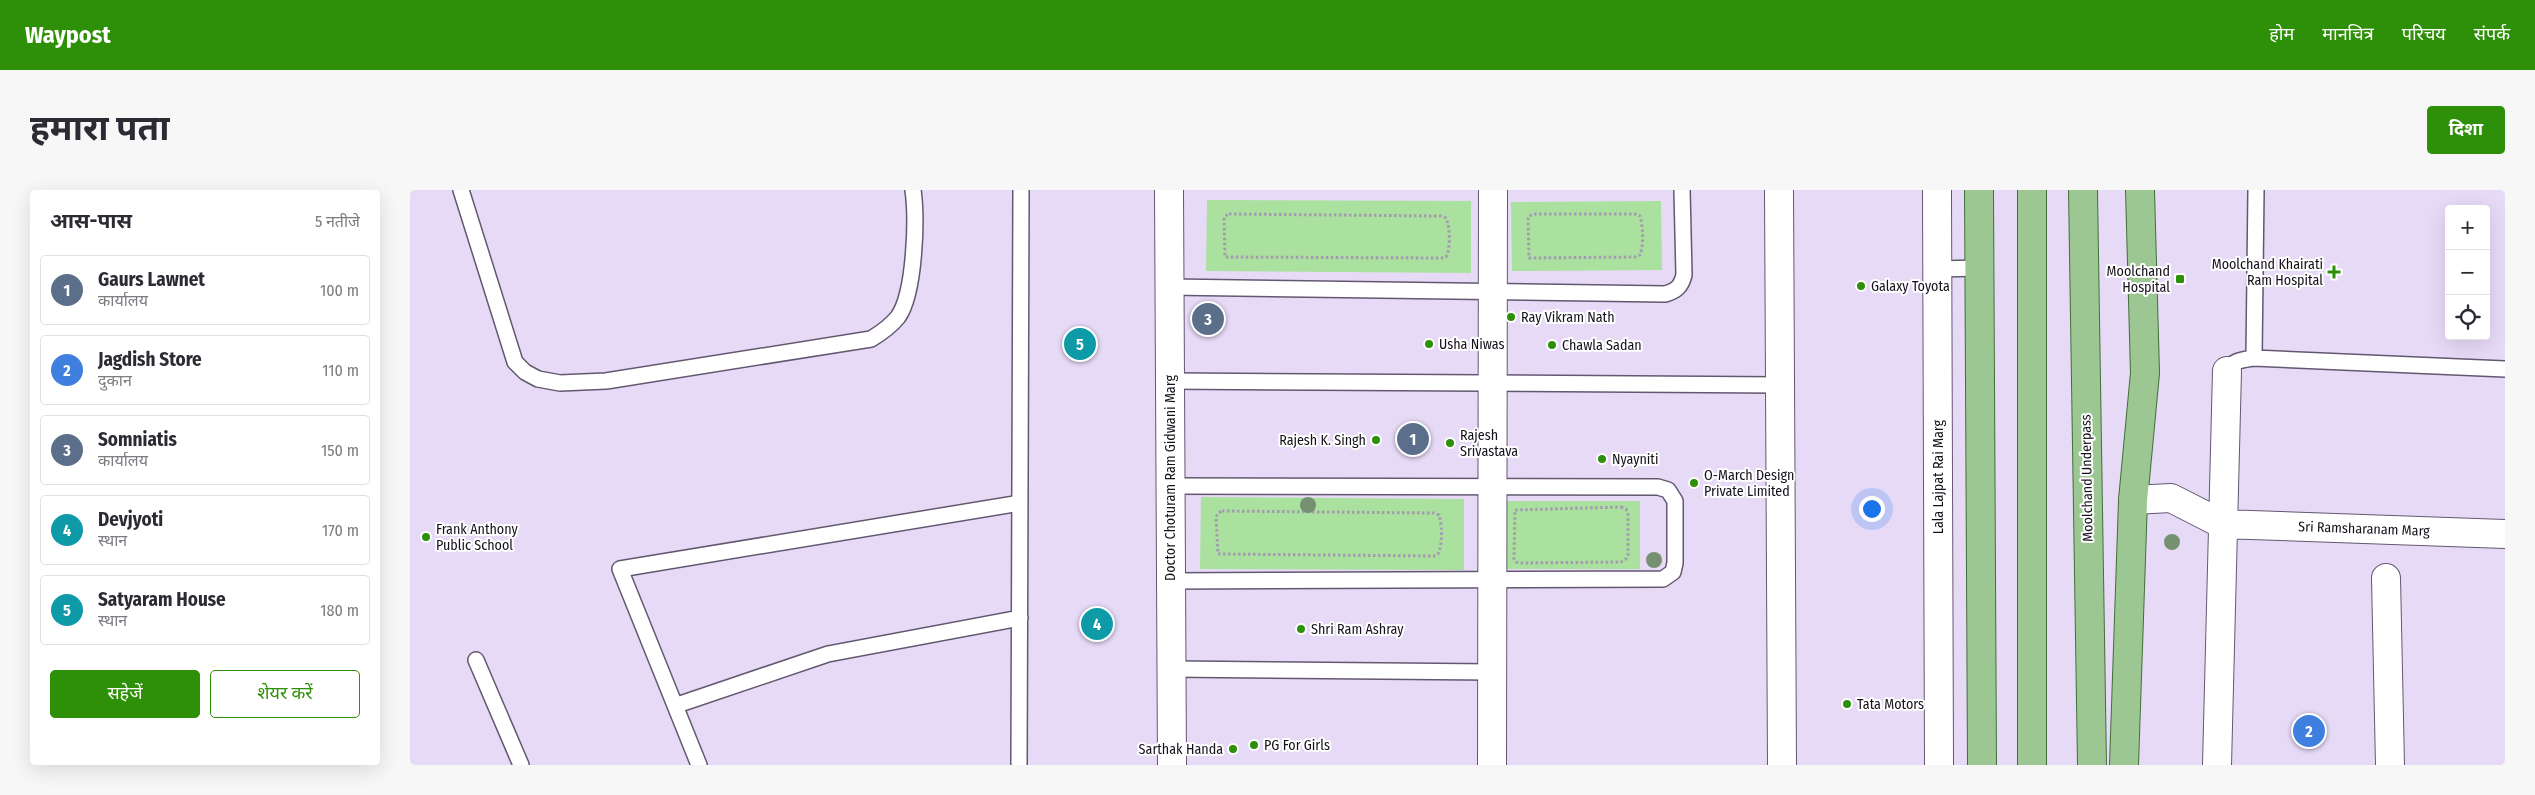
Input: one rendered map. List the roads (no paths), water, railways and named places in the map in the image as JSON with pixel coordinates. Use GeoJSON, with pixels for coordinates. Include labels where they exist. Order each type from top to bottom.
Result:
{"type":"FeatureCollection","features":[{"type":"Feature","properties":{"kind":"main road"},"geometry":{"type":"LineString","coordinates":[[1979,190],[1982,765]]}},
{"type":"Feature","properties":{"kind":"main road"},"geometry":{"type":"LineString","coordinates":[[2032,190],[2032,765]]}},
{"type":"Feature","properties":{"kind":"main road","name":"Moolchand Underpass"},"geometry":{"type":"LineString","coordinates":[[2083,190],[2092,765]]}},
{"type":"Feature","properties":{"kind":"main road"},"geometry":{"type":"LineString","coordinates":[[2124,765],[2134,500],[2146,373],[2140,190]]}},
{"type":"Feature","properties":{"kind":"street","name":"Doctor Choturam Ram Gidwani Marg"},"geometry":{"type":"LineString","coordinates":[[1169,190],[1172,765]]}},
{"type":"Feature","properties":{"kind":"street"},"geometry":{"type":"LineString","coordinates":[[1492,765],[1493,190]]}},
{"type":"Feature","properties":{"kind":"street"},"geometry":{"type":"LineString","coordinates":[[1779,190],[1782,765]]}},
{"type":"Feature","properties":{"kind":"street","name":"Lala Lajpat Rai Marg"},"geometry":{"type":"LineString","coordinates":[[1937,190],[1939,765]]}},
{"type":"Feature","properties":{"kind":"street"},"geometry":{"type":"LineString","coordinates":[[2217,765],[2227,371]]}},
{"type":"Feature","properties":{"kind":"street"},"geometry":{"type":"LineString","coordinates":[[2134,500],[2171,498],[2222,524]]}},
{"type":"Feature","properties":{"kind":"street","name":"Sri Ramsharanam Marg"},"geometry":{"type":"LineString","coordinates":[[2222,524],[2505,534]]}},
{"type":"Feature","properties":{"kind":"street"},"geometry":{"type":"LineString","coordinates":[[2386,578],[2390,765]]}},
{"type":"Feature","properties":{"kind":"lane"},"geometry":{"type":"LineString","coordinates":[[461,190],[516,362],[525,372],[538,379],[560,383],[606,381],[871,339],[877,336],[899,316],[905,297],[913,260],[916,210],[913,190]]}},
{"type":"Feature","properties":{"kind":"lane"},"geometry":{"type":"LineString","coordinates":[[1019,765],[1021,190]]}},
{"type":"Feature","properties":{"kind":"lane"},"geometry":{"type":"LineString","coordinates":[[1170,287],[1665,294],[1675,291],[1682,284],[1684,275],[1682,190]]}},
{"type":"Feature","properties":{"kind":"lane"},"geometry":{"type":"LineString","coordinates":[[2254,358],[2256,190]]}},
{"type":"Feature","properties":{"kind":"lane"},"geometry":{"type":"LineString","coordinates":[[1937,269],[1979,268]]}},
{"type":"Feature","properties":{"kind":"lane"},"geometry":{"type":"LineString","coordinates":[[2227,371],[2230,364],[2254,358],[2505,369]]}},
{"type":"Feature","properties":{"kind":"lane"},"geometry":{"type":"LineString","coordinates":[[1170,381],[1780,385]]}},
{"type":"Feature","properties":{"kind":"lane"},"geometry":{"type":"LineString","coordinates":[[1171,486],[1658,487],[1668,490],[1675,501],[1675,563],[1672,572],[1663,579],[1171,581]]}},
{"type":"Feature","properties":{"kind":"lane"},"geometry":{"type":"LineString","coordinates":[[699,765],[620,569],[1020,503]]}},
{"type":"Feature","properties":{"kind":"lane"},"geometry":{"type":"LineString","coordinates":[[676,705],[828,654],[1020,618]]}},
{"type":"Feature","properties":{"kind":"lane"},"geometry":{"type":"LineString","coordinates":[[476,660],[521,765]]}},
{"type":"Feature","properties":{"kind":"lane"},"geometry":{"type":"LineString","coordinates":[[1172,669],[1492,672]]}},
{"type":"Feature","properties":{"kind":"place","name":"Moolchand Khairati Ram Hospital"},"geometry":{"type":"Point","coordinates":[2334,272]}},
{"type":"Feature","properties":{"kind":"place","name":"Moolchand Hospital"},"geometry":{"type":"Point","coordinates":[2180,279]}},
{"type":"Feature","properties":{"kind":"place","name":"Galaxy Toyota"},"geometry":{"type":"Point","coordinates":[1861,286]}},
{"type":"Feature","properties":{"kind":"place","name":"Ray Vikram Nath"},"geometry":{"type":"Point","coordinates":[1511,317]}},
{"type":"Feature","properties":{"kind":"place","name":"Somniatis"},"geometry":{"type":"Point","coordinates":[1208,319]}},
{"type":"Feature","properties":{"kind":"place","name":"Satyaram House"},"geometry":{"type":"Point","coordinates":[1080,344]}},
{"type":"Feature","properties":{"kind":"place","name":"Usha Niwas"},"geometry":{"type":"Point","coordinates":[1429,344]}},
{"type":"Feature","properties":{"kind":"place","name":"Chawla Sadan"},"geometry":{"type":"Point","coordinates":[1552,345]}},
{"type":"Feature","properties":{"kind":"place","name":"Gaurs Lawnet"},"geometry":{"type":"Point","coordinates":[1413,439]}},
{"type":"Feature","properties":{"kind":"place","name":"Rajesh K. Singh"},"geometry":{"type":"Point","coordinates":[1376,440]}},
{"type":"Feature","properties":{"kind":"place","name":"Rajesh Srivastava"},"geometry":{"type":"Point","coordinates":[1450,443]}},
{"type":"Feature","properties":{"kind":"place","name":"Nyayniti"},"geometry":{"type":"Point","coordinates":[1602,459]}},
{"type":"Feature","properties":{"kind":"place","name":"O-March Design Private Limited"},"geometry":{"type":"Point","coordinates":[1694,483]}},
{"type":"Feature","properties":{"kind":"place","name":"Frank Anthony Public School"},"geometry":{"type":"Point","coordinates":[426,537]}},
{"type":"Feature","properties":{"kind":"place","name":"Devjyoti"},"geometry":{"type":"Point","coordinates":[1097,624]}},
{"type":"Feature","properties":{"kind":"place","name":"Shri Ram Ashray"},"geometry":{"type":"Point","coordinates":[1301,629]}},
{"type":"Feature","properties":{"kind":"place","name":"Tata Motors"},"geometry":{"type":"Point","coordinates":[1847,704]}},
{"type":"Feature","properties":{"kind":"place","name":"Jagdish Store"},"geometry":{"type":"Point","coordinates":[2309,731]}},
{"type":"Feature","properties":{"kind":"place","name":"PG For Girls"},"geometry":{"type":"Point","coordinates":[1254,745]}},
{"type":"Feature","properties":{"kind":"place","name":"Sarthak Handa"},"geometry":{"type":"Point","coordinates":[1233,749]}}]}
